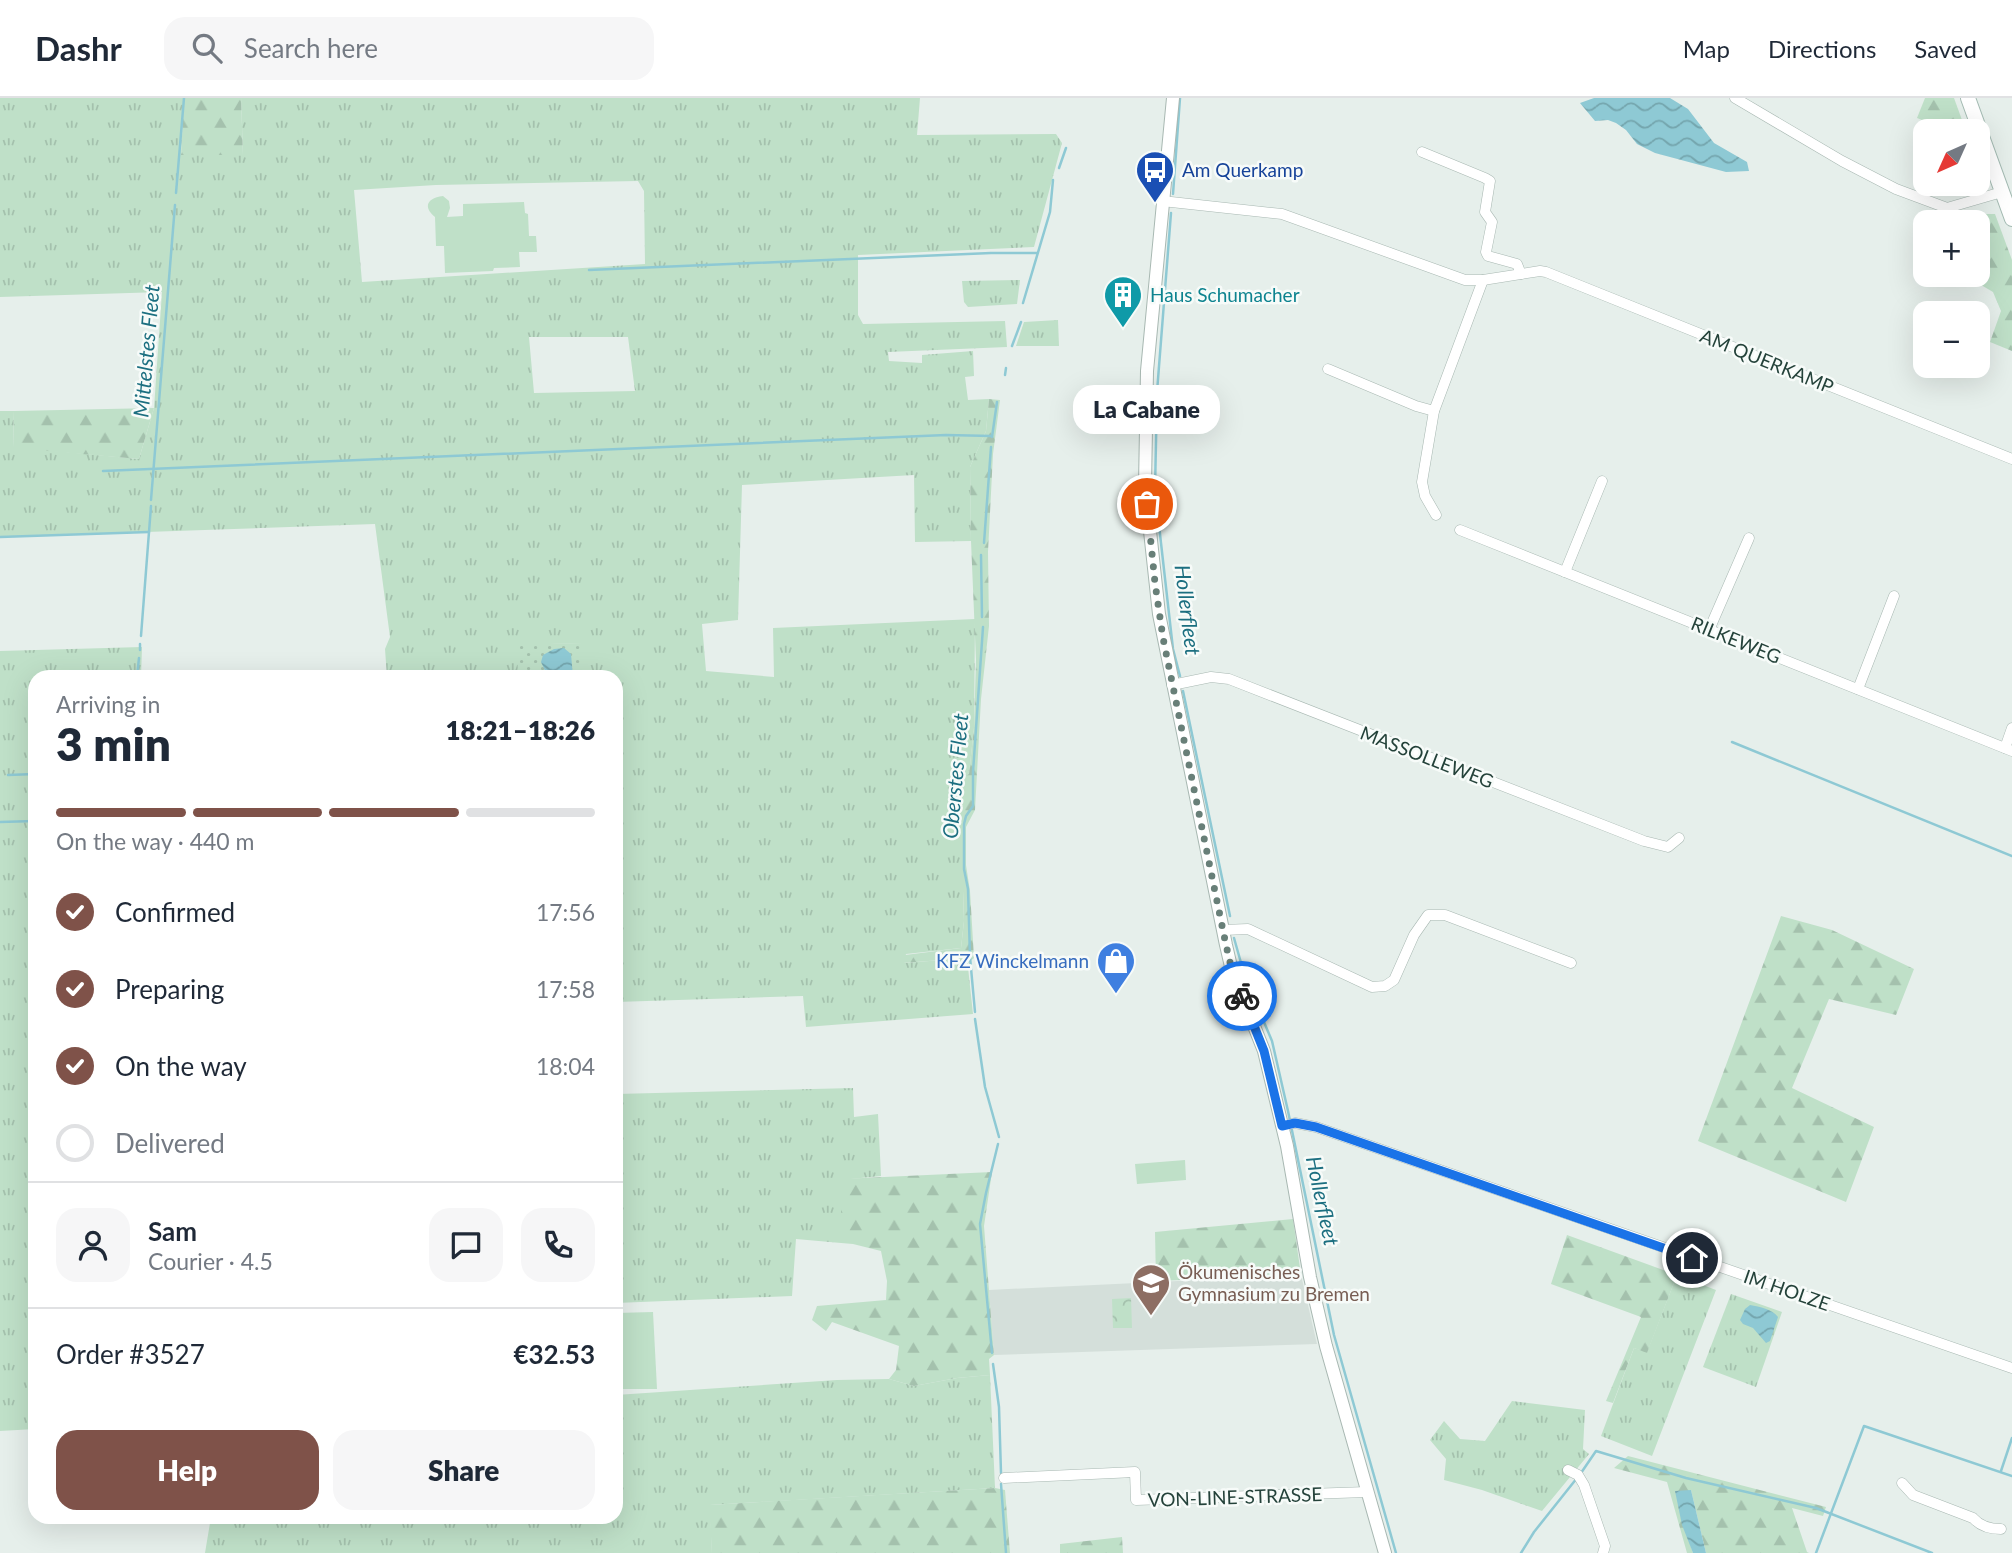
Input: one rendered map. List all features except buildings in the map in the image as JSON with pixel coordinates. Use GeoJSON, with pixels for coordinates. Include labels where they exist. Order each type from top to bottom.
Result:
{"type":"FeatureCollection","features":[{"type":"Feature","properties":{"kind":"main road"},"geometry":{"type":"LineString","coordinates":[[1968,98],[2012,219]]}},
{"type":"Feature","properties":{"kind":"street"},"geometry":{"type":"LineString","coordinates":[[1172,98],[1147,371],[1145,485],[1155,583],[1172,685],[1232,971],[1289,1124],[1310,1277],[1326,1346],[1385,1553]]}},
{"type":"Feature","properties":{"kind":"street"},"geometry":{"type":"LineString","coordinates":[[1735,98],[1842,161],[1896,189],[1947,208],[2002,192]]}},
{"type":"Feature","properties":{"kind":"street","name":"AM QUERKAMP"},"geometry":{"type":"LineString","coordinates":[[1422,152],[1490,181],[1485,212],[1492,222],[1486,252],[1488,256],[1517,264],[1521,274]]}},
{"type":"Feature","properties":{"kind":"street","name":"AM QUERKAMP"},"geometry":{"type":"LineString","coordinates":[[1163,201],[1282,215],[1465,280],[1546,272],[2012,459]]}},
{"type":"Feature","properties":{"kind":"street"},"geometry":{"type":"LineString","coordinates":[[1436,515],[1424,496],[1422,482],[1434,411],[1483,280]]}},
{"type":"Feature","properties":{"kind":"street"},"geometry":{"type":"LineString","coordinates":[[1328,369],[1434,411]]}},
{"type":"Feature","properties":{"kind":"street"},"geometry":{"type":"LineString","coordinates":[[1565,572],[1602,481]]}},
{"type":"Feature","properties":{"kind":"street","name":"RILKEWEG"},"geometry":{"type":"LineString","coordinates":[[1460,530],[2009,749]]}},
{"type":"Feature","properties":{"kind":"street"},"geometry":{"type":"LineString","coordinates":[[1709,630],[1749,538]]}},
{"type":"Feature","properties":{"kind":"street"},"geometry":{"type":"LineString","coordinates":[[1858,689],[1894,596]]}},
{"type":"Feature","properties":{"kind":"street","name":"MASSOLLEWEG"},"geometry":{"type":"LineString","coordinates":[[1172,685],[1211,677],[1229,679],[1644,841],[1668,847],[1679,838]]}},
{"type":"Feature","properties":{"kind":"street"},"geometry":{"type":"LineString","coordinates":[[2009,749],[2012,729]]}},
{"type":"Feature","properties":{"kind":"street"},"geometry":{"type":"LineString","coordinates":[[1223,930],[1248,929],[1373,987],[1385,986],[1394,980],[1414,935],[1428,915],[1445,915],[1571,963]]}},
{"type":"Feature","properties":{"kind":"street","name":"IM HOLZE"},"geometry":{"type":"LineString","coordinates":[[1289,1124],[1316,1127],[2012,1368]]}},
{"type":"Feature","properties":{"kind":"street"},"geometry":{"type":"LineString","coordinates":[[1568,1470],[1578,1475],[1589,1500],[1605,1546],[1603,1553]]}},
{"type":"Feature","properties":{"kind":"street","name":"VON-LINE-STRASSE"},"geometry":{"type":"LineString","coordinates":[[1004,1478],[1135,1472],[1136,1500],[1367,1492]]}},
{"type":"Feature","properties":{"kind":"street"},"geometry":{"type":"LineString","coordinates":[[1902,1483],[1913,1495],[1973,1518],[1977,1523],[2012,1533]]}},
{"type":"Feature","properties":{"kind":"shaded area","name":"Ökumenisches Gymnasium zu Bremen"},"geometry":{"type":"Polygon","coordinates":[[[1301,1275],[1317,1344],[994,1355],[989,1290],[1301,1275]]]}},
{"type":"Feature","properties":{"kind":"green space"},"geometry":{"type":"Polygon","coordinates":[[[0,98],[184,98],[181,155],[243,155],[241,98],[920,98],[917,135],[1056,134],[1062,143],[1034,247],[858,255],[858,315],[863,324],[1005,321],[1007,347],[888,352],[889,361],[922,363],[922,355],[973,351],[974,376],[965,377],[968,400],[989,399],[986,431],[970,467],[971,541],[915,542],[914,475],[742,485],[738,620],[702,624],[706,671],[774,677],[773,628],[975,619],[974,728],[969,774],[957,810],[957,827],[966,827],[966,865],[970,891],[963,892],[961,948],[906,954],[904,963],[967,958],[973,1014],[806,1027],[803,996],[623,1002],[623,670],[582,670],[581,643],[518,645],[518,670],[386,670],[385,649],[390,637],[375,524],[0,537],[0,411],[14,411],[13,447],[139,459],[154,408],[162,292],[0,297],[0,98]],[[638,181],[436,185],[354,190],[362,282],[645,264],[644,191],[638,181]],[[529,337],[534,393],[635,391],[628,337],[529,337]]]}},
{"type":"Feature","properties":{"kind":"green space"},"geometry":{"type":"Polygon","coordinates":[[[184,98],[241,98],[243,155],[181,155],[184,98]]]}},
{"type":"Feature","properties":{"kind":"green space"},"geometry":{"type":"Polygon","coordinates":[[[1925,98],[1954,98],[1962,119],[1920,119],[1917,118],[1925,98]]]}},
{"type":"Feature","properties":{"kind":"green space"},"geometry":{"type":"Polygon","coordinates":[[[443,196],[449,201],[447,217],[463,216],[463,204],[524,202],[525,213],[528,214],[529,236],[536,236],[537,252],[519,252],[520,267],[445,273],[444,246],[436,246],[435,217],[428,206],[430,201],[443,196]]]}},
{"type":"Feature","properties":{"kind":"green space"},"geometry":{"type":"Polygon","coordinates":[[[1990,214],[1995,214],[2012,260],[2012,351],[1990,342],[2001,311],[1993,292],[1984,287],[1990,287],[1990,214]]]}},
{"type":"Feature","properties":{"kind":"green space"},"geometry":{"type":"Polygon","coordinates":[[[1020,280],[1017,304],[968,307],[964,302],[962,281],[1020,280]]]}},
{"type":"Feature","properties":{"kind":"green space"},"geometry":{"type":"Polygon","coordinates":[[[1058,320],[1059,346],[1016,346],[1024,322],[1058,320]]]}},
{"type":"Feature","properties":{"kind":"green space"},"geometry":{"type":"Polygon","coordinates":[[[989,399],[1000,400],[993,454],[988,552],[989,626],[981,699],[975,810],[966,827],[957,828],[955,783],[969,774],[974,728],[976,660],[970,467],[986,431],[989,399]]]}},
{"type":"Feature","properties":{"kind":"green space"},"geometry":{"type":"Polygon","coordinates":[[[154,408],[139,459],[13,448],[14,411],[154,408]]]}},
{"type":"Feature","properties":{"kind":"green space"},"geometry":{"type":"Polygon","coordinates":[[[582,643],[582,670],[518,670],[517,644],[582,643]]]}},
{"type":"Feature","properties":{"kind":"green space"},"geometry":{"type":"Polygon","coordinates":[[[142,647],[141,670],[28,670],[28,1429],[0,1431],[0,651],[142,647]]]}},
{"type":"Feature","properties":{"kind":"green space"},"geometry":{"type":"Polygon","coordinates":[[[963,891],[970,891],[974,958],[968,963],[967,958],[903,963],[905,955],[961,948],[963,891]]]}},
{"type":"Feature","properties":{"kind":"green space"},"geometry":{"type":"Polygon","coordinates":[[[1781,916],[1832,930],[1914,969],[1896,1015],[1829,999],[1792,1088],[1874,1127],[1846,1202],[1698,1141],[1781,916]]]}},
{"type":"Feature","properties":{"kind":"green space"},"geometry":{"type":"Polygon","coordinates":[[[853,1088],[854,1117],[878,1114],[881,1176],[841,1180],[841,1243],[796,1239],[792,1296],[623,1303],[623,1094],[853,1088]]]}},
{"type":"Feature","properties":{"kind":"green space"},"geometry":{"type":"Polygon","coordinates":[[[1185,1160],[1186,1180],[1137,1184],[1135,1164],[1185,1160]]]}},
{"type":"Feature","properties":{"kind":"green space"},"geometry":{"type":"Polygon","coordinates":[[[992,1172],[984,1226],[994,1355],[989,1359],[990,1375],[914,1386],[889,1379],[896,1370],[899,1346],[832,1322],[826,1331],[812,1320],[817,1306],[886,1300],[887,1281],[881,1251],[841,1243],[841,1179],[992,1172]]]}},
{"type":"Feature","properties":{"kind":"green space"},"geometry":{"type":"Polygon","coordinates":[[[1293,1219],[1301,1275],[1156,1281],[1155,1232],[1293,1219]]]}},
{"type":"Feature","properties":{"kind":"green space"},"geometry":{"type":"Polygon","coordinates":[[[1567,1235],[1677,1275],[1647,1353],[1634,1348],[1613,1403],[1606,1401],[1641,1317],[1551,1284],[1567,1235]]]}},
{"type":"Feature","properties":{"kind":"green space"},"geometry":{"type":"Polygon","coordinates":[[[1677,1275],[1716,1290],[1652,1456],[1601,1436],[1634,1348],[1647,1352],[1677,1275]]]}},
{"type":"Feature","properties":{"kind":"green space"},"geometry":{"type":"Polygon","coordinates":[[[1731,1294],[1782,1312],[1756,1387],[1703,1367],[1731,1294]]]}},
{"type":"Feature","properties":{"kind":"green space"},"geometry":{"type":"Polygon","coordinates":[[[1131,1298],[1132,1328],[1113,1328],[1112,1299],[1131,1298]]]}},
{"type":"Feature","properties":{"kind":"green space"},"geometry":{"type":"Polygon","coordinates":[[[653,1312],[657,1389],[623,1389],[623,1313],[653,1312]]]}},
{"type":"Feature","properties":{"kind":"green space"},"geometry":{"type":"Polygon","coordinates":[[[990,1375],[995,1488],[710,1505],[712,1553],[205,1553],[210,1524],[623,1524],[623,1395],[837,1380],[889,1379],[914,1386],[990,1375]]]}},
{"type":"Feature","properties":{"kind":"green space"},"geometry":{"type":"Polygon","coordinates":[[[1512,1401],[1585,1410],[1583,1449],[1589,1454],[1542,1511],[1444,1480],[1446,1459],[1430,1440],[1444,1421],[1460,1439],[1485,1441],[1512,1401]]]}},
{"type":"Feature","properties":{"kind":"green space"},"geometry":{"type":"Polygon","coordinates":[[[1628,1456],[1826,1507],[1823,1516],[1792,1508],[1809,1553],[1706,1553],[1691,1490],[1690,1544],[1693,1553],[1687,1553],[1667,1482],[1614,1468],[1628,1456]]]}},
{"type":"Feature","properties":{"kind":"green space"},"geometry":{"type":"Polygon","coordinates":[[[995,1488],[1005,1490],[1010,1553],[712,1553],[709,1505],[995,1488]]]}},
{"type":"Feature","properties":{"kind":"green space"},"geometry":{"type":"Polygon","coordinates":[[[1122,1537],[1123,1553],[1060,1553],[1060,1544],[1122,1537]]]}},
{"type":"Feature","properties":{"kind":"water"},"geometry":{"type":"Polygon","coordinates":[[[1594,98],[1670,98],[1688,109],[1714,143],[1747,162],[1749,171],[1726,172],[1655,153],[1637,144],[1626,130],[1616,123],[1608,120],[1595,121],[1580,103],[1594,98]]]}},
{"type":"Feature","properties":{"kind":"water"},"geometry":{"type":"Polygon","coordinates":[[[564,648],[571,654],[572,670],[545,670],[541,662],[543,655],[554,649],[564,648]]]}},
{"type":"Feature","properties":{"kind":"water"},"geometry":{"type":"Polygon","coordinates":[[[1750,1305],[1769,1310],[1778,1317],[1770,1341],[1766,1343],[1753,1328],[1740,1320],[1750,1305]]]}},
{"type":"Feature","properties":{"kind":"water"},"geometry":{"type":"Polygon","coordinates":[[[1691,1490],[1706,1553],[1693,1553],[1682,1525],[1675,1491],[1691,1490]]]}},
{"type":"Feature","properties":{"kind":"waterway","name":"Mittelstes Fleet"},"geometry":{"type":"LineString","coordinates":[[176,193],[184,98]]}},
{"type":"Feature","properties":{"kind":"waterway","name":"Hollerfleet"},"geometry":{"type":"LineString","coordinates":[[1173,194],[1180,98]]}},
{"type":"Feature","properties":{"kind":"waterway","name":"Oberstes Fleet"},"geometry":{"type":"LineString","coordinates":[[1059,168],[1066,148]]}},
{"type":"Feature","properties":{"kind":"waterway","name":"Oberstes Fleet"},"geometry":{"type":"LineString","coordinates":[[1023,303],[1050,212],[1053,180]]}},
{"type":"Feature","properties":{"kind":"waterway","name":"Mittelstes Fleet"},"geometry":{"type":"LineString","coordinates":[[151,500],[175,205]]}},
{"type":"Feature","properties":{"kind":"waterway","name":"Hollerfleet"},"geometry":{"type":"LineString","coordinates":[[1171,213],[1157,392],[1155,490],[1173,649],[1180,676]]}},
{"type":"Feature","properties":{"kind":"waterway"},"geometry":{"type":"LineString","coordinates":[[589,270],[1037,253]]}},
{"type":"Feature","properties":{"kind":"waterway","name":"Oberstes Fleet"},"geometry":{"type":"LineString","coordinates":[[1012,346],[1021,322]]}},
{"type":"Feature","properties":{"kind":"waterway","name":"Oberstes Fleet"},"geometry":{"type":"LineString","coordinates":[[1005,375],[1006,368]]}},
{"type":"Feature","properties":{"kind":"waterway","name":"Oberstes Fleet"},"geometry":{"type":"LineString","coordinates":[[992,437],[997,402]]}},
{"type":"Feature","properties":{"kind":"waterway"},"geometry":{"type":"LineString","coordinates":[[103,471],[946,435],[992,436]]}},
{"type":"Feature","properties":{"kind":"waterway","name":"Oberstes Fleet"},"geometry":{"type":"LineString","coordinates":[[984,543],[991,447]]}},
{"type":"Feature","properties":{"kind":"waterway","name":"Mittelstes Fleet"},"geometry":{"type":"LineString","coordinates":[[141,636],[151,506]]}},
{"type":"Feature","properties":{"kind":"waterway"},"geometry":{"type":"LineString","coordinates":[[0,537],[149,532]]}},
{"type":"Feature","properties":{"kind":"waterway","name":"Oberstes Fleet"},"geometry":{"type":"LineString","coordinates":[[981,555],[982,617]]}},
{"type":"Feature","properties":{"kind":"waterway","name":"Oberstes Fleet"},"geometry":{"type":"LineString","coordinates":[[975,1012],[968,889],[964,869],[964,824],[973,806],[983,627]]}},
{"type":"Feature","properties":{"kind":"waterway","name":"Mittelstes Fleet"},"geometry":{"type":"LineString","coordinates":[[140,644],[140,650]]}},
{"type":"Feature","properties":{"kind":"waterway","name":"Mittelstes Fleet"},"geometry":{"type":"LineString","coordinates":[[138,670],[139,658]]}},
{"type":"Feature","properties":{"kind":"waterway","name":"Hollerfleet"},"geometry":{"type":"LineString","coordinates":[[1183,691],[1230,916]]}},
{"type":"Feature","properties":{"kind":"waterway"},"geometry":{"type":"LineString","coordinates":[[1732,742],[2012,856]]}},
{"type":"Feature","properties":{"kind":"waterway"},"geometry":{"type":"LineString","coordinates":[[8,775],[28,774]]}},
{"type":"Feature","properties":{"kind":"waterway"},"geometry":{"type":"LineString","coordinates":[[0,822],[28,821]]}},
{"type":"Feature","properties":{"kind":"waterway","name":"Hollerfleet"},"geometry":{"type":"LineString","coordinates":[[1234,938],[1245,977],[1272,1041],[1334,1335],[1396,1553]]}},
{"type":"Feature","properties":{"kind":"waterway","name":"Oberstes Fleet"},"geometry":{"type":"LineString","coordinates":[[975,1019],[985,1087],[999,1137]]}},
{"type":"Feature","properties":{"kind":"waterway","name":"Oberstes Fleet"},"geometry":{"type":"LineString","coordinates":[[992,1353],[980,1224],[998,1144]]}},
{"type":"Feature","properties":{"kind":"waterway","name":"Oberstes Fleet"},"geometry":{"type":"LineString","coordinates":[[993,1364],[999,1407],[1001,1473]]}},
{"type":"Feature","properties":{"kind":"waterway"},"geometry":{"type":"LineString","coordinates":[[1816,1553],[1864,1426],[2012,1476]]}},
{"type":"Feature","properties":{"kind":"waterway"},"geometry":{"type":"LineString","coordinates":[[2001,1471],[2012,1438]]}},
{"type":"Feature","properties":{"kind":"waterway"},"geometry":{"type":"LineString","coordinates":[[1581,1473],[1596,1451],[1686,1478],[1816,1508],[1932,1553]]}},
{"type":"Feature","properties":{"kind":"waterway"},"geometry":{"type":"LineString","coordinates":[[1521,1553],[1534,1532],[1577,1478]]}},
{"type":"Feature","properties":{"kind":"waterway","name":"Oberstes Fleet"},"geometry":{"type":"LineString","coordinates":[[1001,1484],[1006,1553]]}},
{"type":"Feature","properties":{"kind":"way so far"},"geometry":{"type":"LineString","coordinates":[[1147,504],[1159,614],[1172,685],[1226,945],[1242,996]]}},
{"type":"Feature","properties":{"kind":"place","name":"Am Querkamp"},"geometry":{"type":"Point","coordinates":[1155,204]}},
{"type":"Feature","properties":{"kind":"place","name":"Haus Schumacher"},"geometry":{"type":"Point","coordinates":[1123,329]}},
{"type":"Feature","properties":{"kind":"place","name":"La Cabane"},"geometry":{"type":"Point","coordinates":[1147,504]}},
{"type":"Feature","properties":{"kind":"place","name":"KFZ Winckelmann"},"geometry":{"type":"Point","coordinates":[1116,995]}},
{"type":"Feature","properties":{"kind":"place","name":"Ökumenisches Gymnasium zu Bremen"},"geometry":{"type":"Point","coordinates":[1151,1317]}},
{"type":"Feature","properties":{"kind":"route"},"geometry":{"type":"LineString","coordinates":[[1242,996],[1264,1051],[1282,1126],[1295,1123],[1316,1127],[1692,1258]]}}]}
